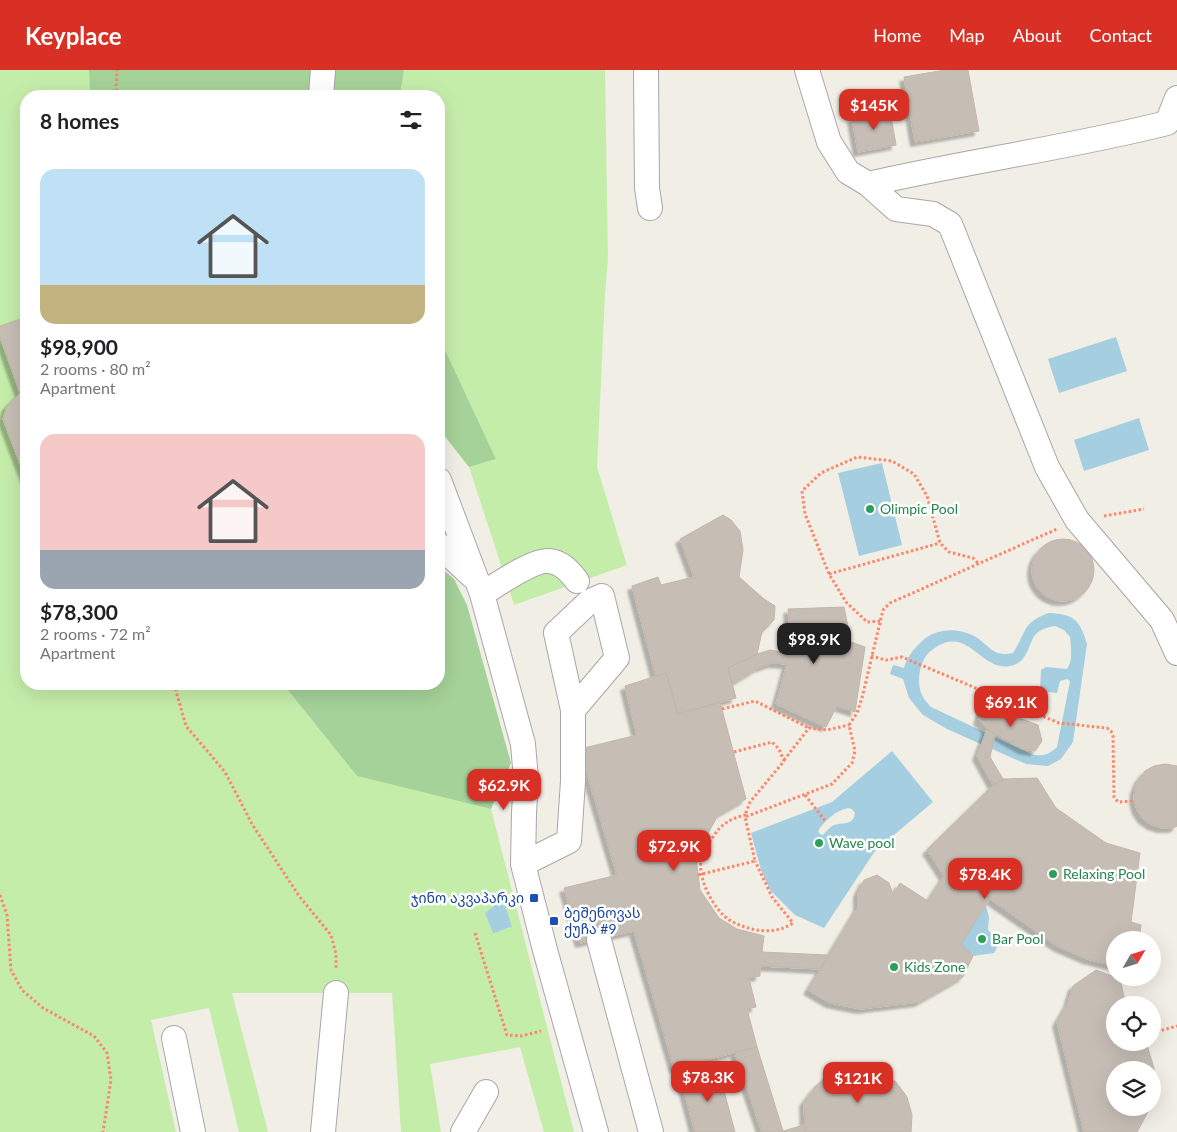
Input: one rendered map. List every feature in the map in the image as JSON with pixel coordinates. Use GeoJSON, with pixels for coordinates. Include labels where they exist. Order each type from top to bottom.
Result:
{"type":"FeatureCollection","features":[{"type":"Feature","properties":{"kind":"street"},"geometry":{"type":"LineString","coordinates":[[321,90],[323,70]]}},
{"type":"Feature","properties":{"kind":"street"},"geometry":{"type":"LineString","coordinates":[[646,70],[647,188],[650,208]]}},
{"type":"Feature","properties":{"kind":"street"},"geometry":{"type":"LineString","coordinates":[[807,70],[829,142],[848,172],[868,184],[896,209],[933,214],[950,224],[1046,467],[1077,520],[1162,620],[1177,653]]}},
{"type":"Feature","properties":{"kind":"street"},"geometry":{"type":"LineString","coordinates":[[868,184],[918,172],[1129,133],[1172,122],[1177,98]]}},
{"type":"Feature","properties":{"kind":"street"},"geometry":{"type":"LineString","coordinates":[[445,496],[479,587],[523,744],[526,779],[523,864],[596,1132]]}},
{"type":"Feature","properties":{"kind":"street"},"geometry":{"type":"LineString","coordinates":[[445,551],[479,587]]}},
{"type":"Feature","properties":{"kind":"street"},"geometry":{"type":"LineString","coordinates":[[479,587],[548,560],[566,567],[578,581]]}},
{"type":"Feature","properties":{"kind":"street"},"geometry":{"type":"LineString","coordinates":[[523,864],[570,841],[573,781],[573,710]]}},
{"type":"Feature","properties":{"kind":"street"},"geometry":{"type":"LineString","coordinates":[[599,940],[651,1132]]}},
{"type":"Feature","properties":{"kind":"street"},"geometry":{"type":"LineString","coordinates":[[323,1132],[336,993]]}},
{"type":"Feature","properties":{"kind":"street"},"geometry":{"type":"LineString","coordinates":[[174,1038],[193,1132]]}},
{"type":"Feature","properties":{"kind":"street"},"geometry":{"type":"LineString","coordinates":[[463,1132],[486,1092]]}},
{"type":"Feature","properties":{"kind":"path"},"geometry":{"type":"LineString","coordinates":[[116,90],[117,70]]}},
{"type":"Feature","properties":{"kind":"path"},"geometry":{"type":"LineString","coordinates":[[880,621],[867,622],[846,602],[829,574],[805,514],[802,491],[821,473],[857,457],[892,461],[914,474],[927,496],[940,543],[949,552],[973,558],[978,563]]}},
{"type":"Feature","properties":{"kind":"path"},"geometry":{"type":"LineString","coordinates":[[809,728],[750,802],[747,815],[745,817],[755,861],[772,897],[793,923],[786,928],[773,932],[752,929],[730,920],[717,907],[706,891],[700,874],[701,861],[707,846],[717,831],[730,819],[747,815],[832,784],[852,763],[855,751],[849,726],[862,698],[883,610],[890,603],[1077,520],[1144,509]]}},
{"type":"Feature","properties":{"kind":"path"},"geometry":{"type":"LineString","coordinates":[[829,574],[940,543]]}},
{"type":"Feature","properties":{"kind":"path"},"geometry":{"type":"LineString","coordinates":[[871,656],[886,660],[902,657],[1059,723],[1107,728],[1112,731],[1113,736],[1114,798],[1118,802],[1134,801]]}},
{"type":"Feature","properties":{"kind":"path"},"geometry":{"type":"LineString","coordinates":[[176,690],[186,726],[225,772],[257,832],[299,896],[331,936],[336,954],[336,993]]}},
{"type":"Feature","properties":{"kind":"path"},"geometry":{"type":"LineString","coordinates":[[722,709],[755,701],[809,728],[827,730],[849,726]]}},
{"type":"Feature","properties":{"kind":"path"},"geometry":{"type":"LineString","coordinates":[[734,752],[772,742],[779,749],[784,761]]}},
{"type":"Feature","properties":{"kind":"path"},"geometry":{"type":"LineString","coordinates":[[805,795],[826,822]]}},
{"type":"Feature","properties":{"kind":"path"},"geometry":{"type":"LineString","coordinates":[[700,874],[755,861]]}},
{"type":"Feature","properties":{"kind":"path"},"geometry":{"type":"LineString","coordinates":[[0,895],[7,915],[11,970],[22,990],[43,1008],[94,1036],[107,1053],[111,1080],[103,1132]]}},
{"type":"Feature","properties":{"kind":"path"},"geometry":{"type":"LineString","coordinates":[[475,933],[507,1035],[522,1036],[541,1031]]}},
{"type":"Feature","properties":{"kind":"path"},"geometry":{"type":"LineString","coordinates":[[1161,1030],[1177,1026]]}},
{"type":"Feature","properties":{"kind":"green space"},"geometry":{"type":"Polygon","coordinates":[[[0,70],[89,70],[90,90],[20,90],[20,690],[288,690],[357,776],[491,809],[574,1132],[544,1132],[520,1047],[430,1064],[441,1132],[401,1132],[392,993],[232,993],[268,1132],[239,1132],[209,1008],[151,1020],[176,1132],[0,1132],[0,70]]]}},
{"type":"Feature","properties":{"kind":"green space"},"geometry":{"type":"Polygon","coordinates":[[[89,70],[404,70],[401,90],[90,90],[89,70]]]}},
{"type":"Feature","properties":{"kind":"green space"},"geometry":{"type":"Polygon","coordinates":[[[404,70],[605,70],[608,260],[597,467],[627,565],[514,605],[469,467],[496,459],[445,350],[445,90],[401,90],[404,70]]]}},
{"type":"Feature","properties":{"kind":"green space"},"geometry":{"type":"Polygon","coordinates":[[[445,350],[496,459],[469,467],[445,437],[445,350]]]}},
{"type":"Feature","properties":{"kind":"green space"},"geometry":{"type":"Polygon","coordinates":[[[445,571],[454,579],[467,605],[511,763],[491,809],[357,776],[288,690],[445,690],[445,571]]]}},
{"type":"Feature","properties":{"kind":"water"},"geometry":{"type":"Polygon","coordinates":[[[1116,337],[1127,371],[1059,393],[1048,359],[1116,337]]]}},
{"type":"Feature","properties":{"kind":"water"},"geometry":{"type":"Polygon","coordinates":[[[1139,418],[1149,450],[1084,471],[1074,440],[1139,418]]]}},
{"type":"Feature","properties":{"kind":"water","name":"Olimpic Pool"},"geometry":{"type":"Polygon","coordinates":[[[882,463],[902,545],[859,556],[838,473],[882,463]]]}},
{"type":"Feature","properties":{"kind":"water"},"geometry":{"type":"Polygon","coordinates":[[[1049,613],[1070,617],[1082,629],[1087,644],[1073,742],[1061,759],[1048,766],[1026,764],[947,729],[923,715],[909,698],[903,679],[890,674],[893,665],[904,668],[907,660],[918,645],[932,634],[938,632],[952,630],[965,632],[978,638],[995,652],[1013,653],[1029,624],[1040,616],[1049,613]],[[1055,626],[1039,631],[1022,660],[1014,665],[1003,666],[992,663],[966,645],[956,642],[945,643],[932,650],[922,664],[919,680],[922,695],[931,707],[1031,754],[1048,754],[1057,747],[1070,681],[1067,679],[1060,681],[1057,693],[1040,691],[1041,670],[1046,667],[1067,669],[1069,666],[1071,654],[1070,637],[1064,630],[1055,626]]]}},
{"type":"Feature","properties":{"kind":"water","name":"Wave pool"},"geometry":{"type":"Polygon","coordinates":[[[892,751],[933,802],[875,851],[824,928],[795,915],[770,890],[761,870],[751,833],[832,802],[892,751]],[[844,809],[831,816],[818,831],[820,834],[823,835],[832,826],[852,820],[855,813],[852,809],[844,809]]]}},
{"type":"Feature","properties":{"kind":"water"},"geometry":{"type":"Polygon","coordinates":[[[503,899],[512,927],[493,933],[485,913],[503,899]]]}},
{"type":"Feature","properties":{"kind":"water"},"geometry":{"type":"Polygon","coordinates":[[[986,906],[989,917],[988,930],[999,944],[994,953],[973,956],[961,944],[986,906]]]}},
{"type":"Feature","properties":{"kind":"building"},"geometry":{"type":"Polygon","coordinates":[[[945,70],[968,70],[979,131],[915,142],[904,77],[945,70]]]}},
{"type":"Feature","properties":{"kind":"building"},"geometry":{"type":"Polygon","coordinates":[[[890,111],[896,145],[858,152],[852,118],[890,111]]]}},
{"type":"Feature","properties":{"kind":"building"},"geometry":{"type":"Polygon","coordinates":[[[20,319],[20,393],[0,337],[0,326],[20,319]]]}},
{"type":"Feature","properties":{"kind":"building"},"geometry":{"type":"Polygon","coordinates":[[[20,393],[20,464],[3,419],[7,406],[20,393]]]}},
{"type":"Feature","properties":{"kind":"building"},"geometry":{"type":"Polygon","coordinates":[[[723,515],[731,520],[740,531],[743,550],[739,577],[775,606],[774,620],[762,632],[757,654],[728,668],[736,698],[678,714],[666,673],[656,677],[632,586],[658,577],[661,585],[694,577],[680,539],[723,515]]]}},
{"type":"Feature","properties":{"kind":"building"},"geometry":{"type":"Polygon","coordinates":[[[1057,539],[1069,539],[1085,548],[1092,558],[1094,570],[1092,582],[1085,592],[1069,601],[1057,601],[1046,596],[1037,587],[1032,576],[1032,564],[1037,553],[1046,544],[1057,539]]]}},
{"type":"Feature","properties":{"kind":"building"},"geometry":{"type":"Polygon","coordinates":[[[844,607],[851,642],[865,647],[855,712],[837,706],[826,727],[776,704],[787,664],[772,663],[758,668],[732,684],[728,668],[770,650],[792,654],[788,609],[844,607]]]}},
{"type":"Feature","properties":{"kind":"building"},"geometry":{"type":"Polygon","coordinates":[[[666,673],[678,714],[720,702],[746,799],[718,815],[706,837],[696,857],[700,890],[719,918],[737,929],[764,936],[762,952],[828,955],[820,969],[760,966],[760,976],[749,978],[756,1007],[747,1009],[757,1047],[674,1068],[634,931],[580,943],[564,888],[617,875],[580,749],[637,735],[625,686],[666,673]]]}},
{"type":"Feature","properties":{"kind":"building"},"geometry":{"type":"Polygon","coordinates":[[[983,705],[1038,725],[1042,741],[1035,751],[1023,749],[987,729],[978,720],[983,705]]]}},
{"type":"Feature","properties":{"kind":"building"},"geometry":{"type":"Polygon","coordinates":[[[987,729],[995,735],[990,757],[1003,779],[993,785],[977,756],[987,729]]]}},
{"type":"Feature","properties":{"kind":"building"},"geometry":{"type":"Polygon","coordinates":[[[1165,764],[1177,766],[1177,826],[1173,828],[1162,828],[1152,825],[1143,819],[1137,810],[1134,799],[1135,789],[1145,771],[1154,766],[1165,764]]]}},
{"type":"Feature","properties":{"kind":"building"},"geometry":{"type":"Polygon","coordinates":[[[1037,778],[1056,808],[1106,843],[1140,853],[1131,922],[1141,925],[1140,931],[1106,931],[1106,964],[1087,959],[1057,946],[990,899],[961,944],[973,956],[963,977],[919,1002],[861,1009],[830,1003],[808,990],[858,907],[858,893],[864,880],[877,875],[889,883],[893,895],[900,883],[928,901],[944,876],[927,850],[993,785],[1003,779],[1037,778]]]}},
{"type":"Feature","properties":{"kind":"building"},"geometry":{"type":"Polygon","coordinates":[[[1096,970],[1106,974],[1106,986],[1122,986],[1124,996],[1106,996],[1106,1051],[1149,1051],[1152,1061],[1106,1061],[1106,1116],[1146,1116],[1137,1132],[1084,1132],[1057,1022],[1068,1003],[1073,986],[1096,970]]]}},
{"type":"Feature","properties":{"kind":"building"},"geometry":{"type":"Polygon","coordinates":[[[757,1047],[783,1131],[804,1125],[805,1132],[762,1132],[735,1053],[757,1047]]]}},
{"type":"Feature","properties":{"kind":"building"},"geometry":{"type":"Polygon","coordinates":[[[864,1066],[881,1071],[896,1082],[907,1097],[912,1115],[911,1132],[805,1132],[804,1102],[815,1087],[828,1075],[845,1068],[864,1066]]]}},
{"type":"Feature","properties":{"kind":"building"},"geometry":{"type":"Polygon","coordinates":[[[718,1069],[735,1132],[695,1132],[681,1079],[718,1069]]]}},
{"type":"Feature","properties":{"kind":"place","name":"Olimpic Pool"},"geometry":{"type":"Point","coordinates":[870,509]}},
{"type":"Feature","properties":{"kind":"place","name":"Wave pool"},"geometry":{"type":"Point","coordinates":[819,843]}},
{"type":"Feature","properties":{"kind":"place","name":"Relaxing Pool"},"geometry":{"type":"Point","coordinates":[1053,874]}},
{"type":"Feature","properties":{"kind":"place","name":"ჯინო აკვაპარკი"},"geometry":{"type":"Point","coordinates":[534,898]}},
{"type":"Feature","properties":{"kind":"place","name":"ბეშენოვას ქუჩა #9"},"geometry":{"type":"Point","coordinates":[554,921]}},
{"type":"Feature","properties":{"kind":"place","name":"Bar Pool"},"geometry":{"type":"Point","coordinates":[982,939]}},
{"type":"Feature","properties":{"kind":"place","name":"Kids Zone"},"geometry":{"type":"Point","coordinates":[894,967]}}]}
